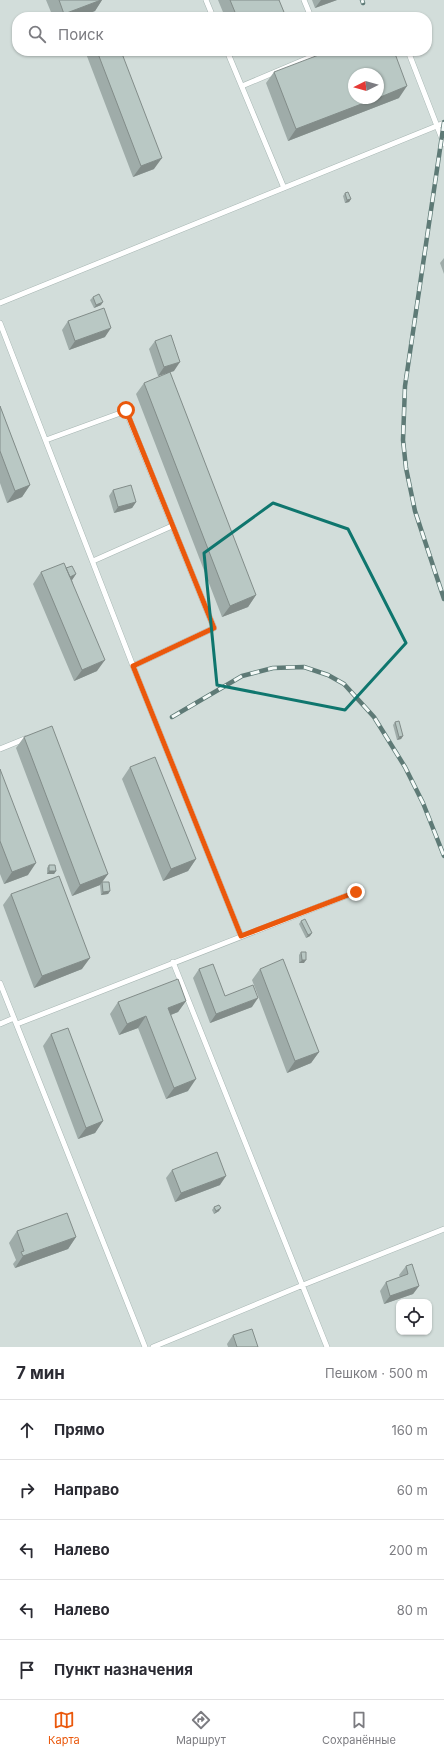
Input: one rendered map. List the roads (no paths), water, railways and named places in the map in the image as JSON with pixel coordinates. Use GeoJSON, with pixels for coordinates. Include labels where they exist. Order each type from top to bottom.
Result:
{"type":"FeatureCollection","features":[{"type":"Feature","properties":{"kind":"lane"},"geometry":{"type":"LineString","coordinates":[[206,0],[211,12]]}},
{"type":"Feature","properties":{"kind":"lane"},"geometry":{"type":"LineString","coordinates":[[304,0],[309,12]]}},
{"type":"Feature","properties":{"kind":"lane"},"geometry":{"type":"LineString","coordinates":[[229,56],[284,188]]}},
{"type":"Feature","properties":{"kind":"lane"},"geometry":{"type":"LineString","coordinates":[[242,86],[312,56]]}},
{"type":"Feature","properties":{"kind":"lane"},"geometry":{"type":"LineString","coordinates":[[410,56],[444,144]]}},
{"type":"Feature","properties":{"kind":"lane"},"geometry":{"type":"LineString","coordinates":[[0,303],[444,123]]}},
{"type":"Feature","properties":{"kind":"lane"},"geometry":{"type":"LineString","coordinates":[[0,323],[2,334],[46,440],[133,666],[241,936]]}},
{"type":"Feature","properties":{"kind":"lane"},"geometry":{"type":"LineString","coordinates":[[46,440],[126,410],[214,628],[133,666]]}},
{"type":"Feature","properties":{"kind":"lane"},"geometry":{"type":"LineString","coordinates":[[93,561],[172,526]]}},
{"type":"Feature","properties":{"kind":"lane"},"geometry":{"type":"LineString","coordinates":[[0,749],[36,734]]}},
{"type":"Feature","properties":{"kind":"lane"},"geometry":{"type":"LineString","coordinates":[[16,1024],[356,892]]}},
{"type":"Feature","properties":{"kind":"lane"},"geometry":{"type":"LineString","coordinates":[[173,962],[327,1347]]}},
{"type":"Feature","properties":{"kind":"lane"},"geometry":{"type":"LineString","coordinates":[[0,983],[145,1347]]}},
{"type":"Feature","properties":{"kind":"lane"},"geometry":{"type":"LineString","coordinates":[[0,1024],[14,1018]]}},
{"type":"Feature","properties":{"kind":"lane"},"geometry":{"type":"LineString","coordinates":[[153,1347],[444,1229]]}},
{"type":"Feature","properties":{"kind":"railway"},"geometry":{"type":"LineString","coordinates":[[444,122],[405,386],[403,440],[406,468],[415,511],[444,599]]}},
{"type":"Feature","properties":{"kind":"railway"},"geometry":{"type":"LineString","coordinates":[[172,717],[242,676],[273,668],[304,667],[328,675],[344,684],[374,717],[405,767],[423,803],[444,856]]}}]}
